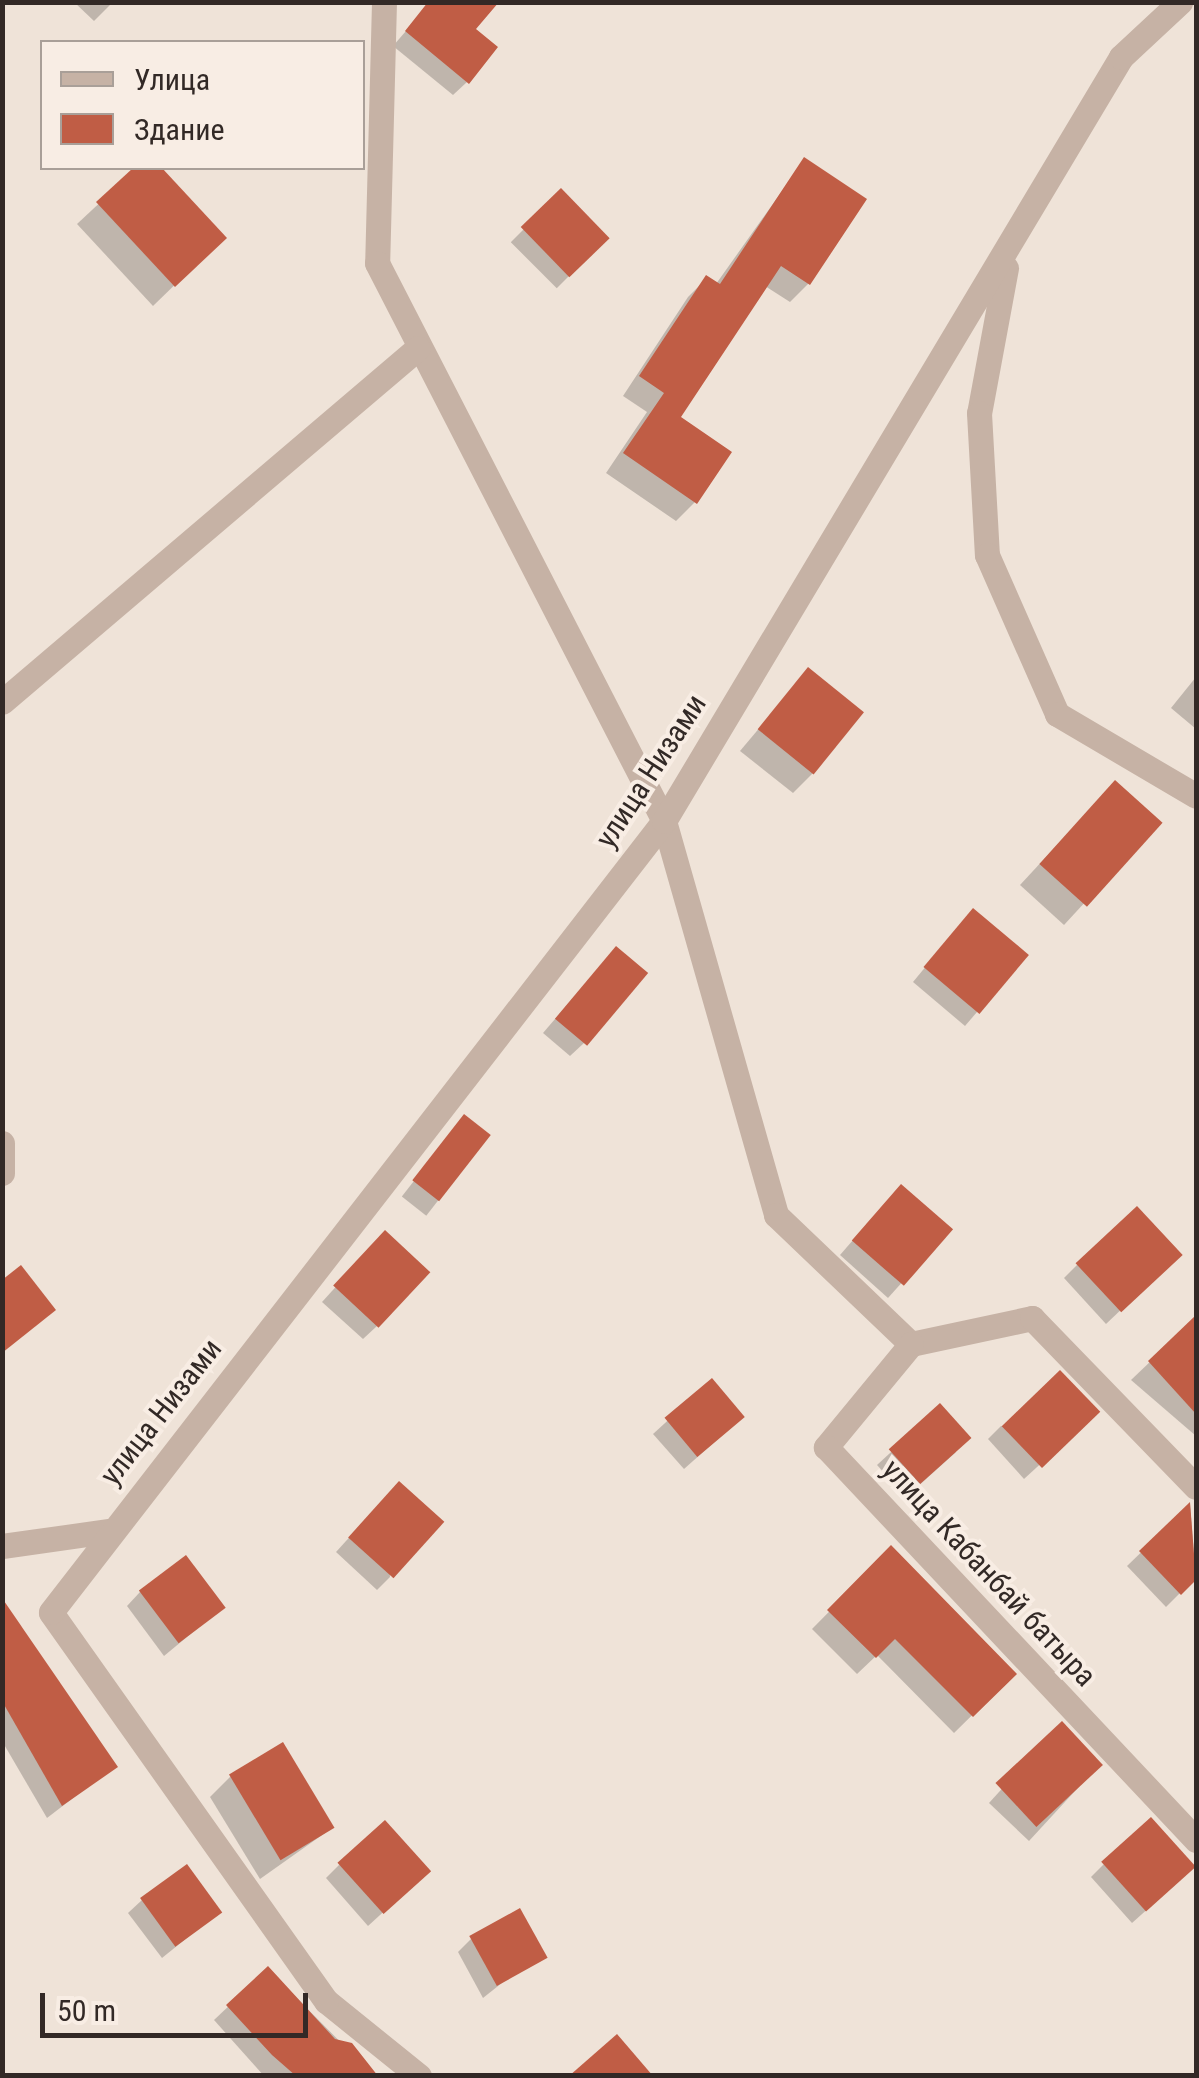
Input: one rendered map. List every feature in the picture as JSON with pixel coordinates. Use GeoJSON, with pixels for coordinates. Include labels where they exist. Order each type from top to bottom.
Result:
{"type":"FeatureCollection","features":[{"type":"Feature","properties":{"kind":"street","name":"улица Низами"},"geometry":{"type":"LineString","coordinates":[[419,2076],[326,2001],[50,1612],[109,1531],[664,821],[1122,57],[1180,2]]}},
{"type":"Feature","properties":{"kind":"street"},"geometry":{"type":"LineString","coordinates":[[375,5],[377,263],[664,821],[776,1216],[911,1344],[1032,1318],[1196,1487]]}},
{"type":"Feature","properties":{"kind":"street"},"geometry":{"type":"LineString","coordinates":[[1009,250],[979,412],[987,555],[1057,714],[1196,796]]}},
{"type":"Feature","properties":{"kind":"street"},"geometry":{"type":"LineString","coordinates":[[2,702],[418,348]]}},
{"type":"Feature","properties":{"kind":"street"},"geometry":{"type":"LineString","coordinates":[[2,1143],[2,1173]]}},
{"type":"Feature","properties":{"kind":"street","name":"улица Кабанбай батыра"},"geometry":{"type":"LineString","coordinates":[[911,1344],[826,1447],[1196,1840]]}},
{"type":"Feature","properties":{"kind":"street","name":"улица Низами"},"geometry":{"type":"LineString","coordinates":[[2,1546],[109,1531]]}},
{"type":"Feature","properties":{"kind":"building"},"geometry":{"type":"Polygon","coordinates":[[[428,2],[499,2],[476,29],[498,47],[469,84],[405,31],[428,2]]]}},
{"type":"Feature","properties":{"kind":"building"},"geometry":{"type":"Polygon","coordinates":[[[804,157],[867,199],[810,285],[781,266],[681,417],[732,452],[697,504],[623,453],[664,393],[639,376],[706,275],[720,284],[804,157]]]}},
{"type":"Feature","properties":{"kind":"building"},"geometry":{"type":"Polygon","coordinates":[[[131,170],[164,170],[227,238],[175,287],[96,202],[131,170]]]}},
{"type":"Feature","properties":{"kind":"building"},"geometry":{"type":"Polygon","coordinates":[[[561,188],[610,238],[569,277],[521,227],[561,188]]]}},
{"type":"Feature","properties":{"kind":"building"},"geometry":{"type":"Polygon","coordinates":[[[808,667],[864,712],[814,774],[758,729],[808,667]]]}},
{"type":"Feature","properties":{"kind":"building"},"geometry":{"type":"Polygon","coordinates":[[[1115,780],[1163,823],[1087,907],[1039,864],[1115,780]]]}},
{"type":"Feature","properties":{"kind":"building"},"geometry":{"type":"Polygon","coordinates":[[[973,908],[1029,955],[979,1014],[924,967],[973,908]]]}},
{"type":"Feature","properties":{"kind":"building"},"geometry":{"type":"Polygon","coordinates":[[[616,946],[648,973],[587,1046],[555,1019],[616,946]]]}},
{"type":"Feature","properties":{"kind":"building"},"geometry":{"type":"Polygon","coordinates":[[[464,1114],[491,1135],[439,1201],[412,1180],[464,1114]]]}},
{"type":"Feature","properties":{"kind":"building"},"geometry":{"type":"Polygon","coordinates":[[[901,1184],[953,1229],[904,1286],[852,1241],[901,1184]]]}},
{"type":"Feature","properties":{"kind":"building"},"geometry":{"type":"Polygon","coordinates":[[[1137,1206],[1183,1255],[1121,1312],[1076,1263],[1137,1206]]]}},
{"type":"Feature","properties":{"kind":"building"},"geometry":{"type":"Polygon","coordinates":[[[385,1230],[430,1272],[379,1328],[333,1286],[385,1230]]]}},
{"type":"Feature","properties":{"kind":"building"},"geometry":{"type":"Polygon","coordinates":[[[21,1265],[56,1310],[2,1353],[2,1280],[21,1265]]]}},
{"type":"Feature","properties":{"kind":"building"},"geometry":{"type":"Polygon","coordinates":[[[1196,1315],[1196,1414],[1148,1361],[1196,1315]]]}},
{"type":"Feature","properties":{"kind":"building"},"geometry":{"type":"Polygon","coordinates":[[[1060,1370],[1100,1412],[1042,1468],[1002,1426],[1060,1370]]]}},
{"type":"Feature","properties":{"kind":"building"},"geometry":{"type":"Polygon","coordinates":[[[712,1378],[745,1417],[697,1457],[665,1418],[712,1378]]]}},
{"type":"Feature","properties":{"kind":"building"},"geometry":{"type":"Polygon","coordinates":[[[940,1403],[971,1438],[920,1484],[889,1449],[940,1403]]]}},
{"type":"Feature","properties":{"kind":"building"},"geometry":{"type":"Polygon","coordinates":[[[399,1481],[444,1522],[393,1578],[348,1537],[399,1481]]]}},
{"type":"Feature","properties":{"kind":"building"},"geometry":{"type":"Polygon","coordinates":[[[1190,1502],[1196,1580],[1181,1595],[1139,1551],[1190,1502]]]}},
{"type":"Feature","properties":{"kind":"building"},"geometry":{"type":"Polygon","coordinates":[[[891,1545],[1017,1674],[973,1717],[895,1639],[876,1658],[827,1610],[891,1545]]]}},
{"type":"Feature","properties":{"kind":"building"},"geometry":{"type":"Polygon","coordinates":[[[186,1555],[226,1608],[179,1643],[139,1591],[186,1555]]]}},
{"type":"Feature","properties":{"kind":"building"},"geometry":{"type":"Polygon","coordinates":[[[2,1598],[118,1767],[62,1806],[2,1701],[2,1598]]]}},
{"type":"Feature","properties":{"kind":"building"},"geometry":{"type":"Polygon","coordinates":[[[1062,1721],[1103,1765],[1036,1827],[995,1783],[1062,1721]]]}},
{"type":"Feature","properties":{"kind":"building"},"geometry":{"type":"Polygon","coordinates":[[[283,1742],[335,1828],[281,1860],[229,1774],[283,1742]]]}},
{"type":"Feature","properties":{"kind":"building"},"geometry":{"type":"Polygon","coordinates":[[[1151,1817],[1196,1867],[1146,1912],[1101,1862],[1151,1817]]]}},
{"type":"Feature","properties":{"kind":"building"},"geometry":{"type":"Polygon","coordinates":[[[385,1820],[431,1871],[384,1914],[337,1863],[385,1820]]]}},
{"type":"Feature","properties":{"kind":"building"},"geometry":{"type":"Polygon","coordinates":[[[187,1864],[222,1913],[175,1947],[140,1898],[187,1864]]]}},
{"type":"Feature","properties":{"kind":"building"},"geometry":{"type":"Polygon","coordinates":[[[520,1908],[548,1958],[497,1986],[469,1936],[520,1908]]]}},
{"type":"Feature","properties":{"kind":"building"},"geometry":{"type":"Polygon","coordinates":[[[268,1966],[335,2039],[352,2043],[378,2076],[296,2076],[272,2055],[226,2005],[268,1966]]]}},
{"type":"Feature","properties":{"kind":"building"},"geometry":{"type":"Polygon","coordinates":[[[617,2034],[653,2076],[569,2076],[617,2034]]]}}]}
